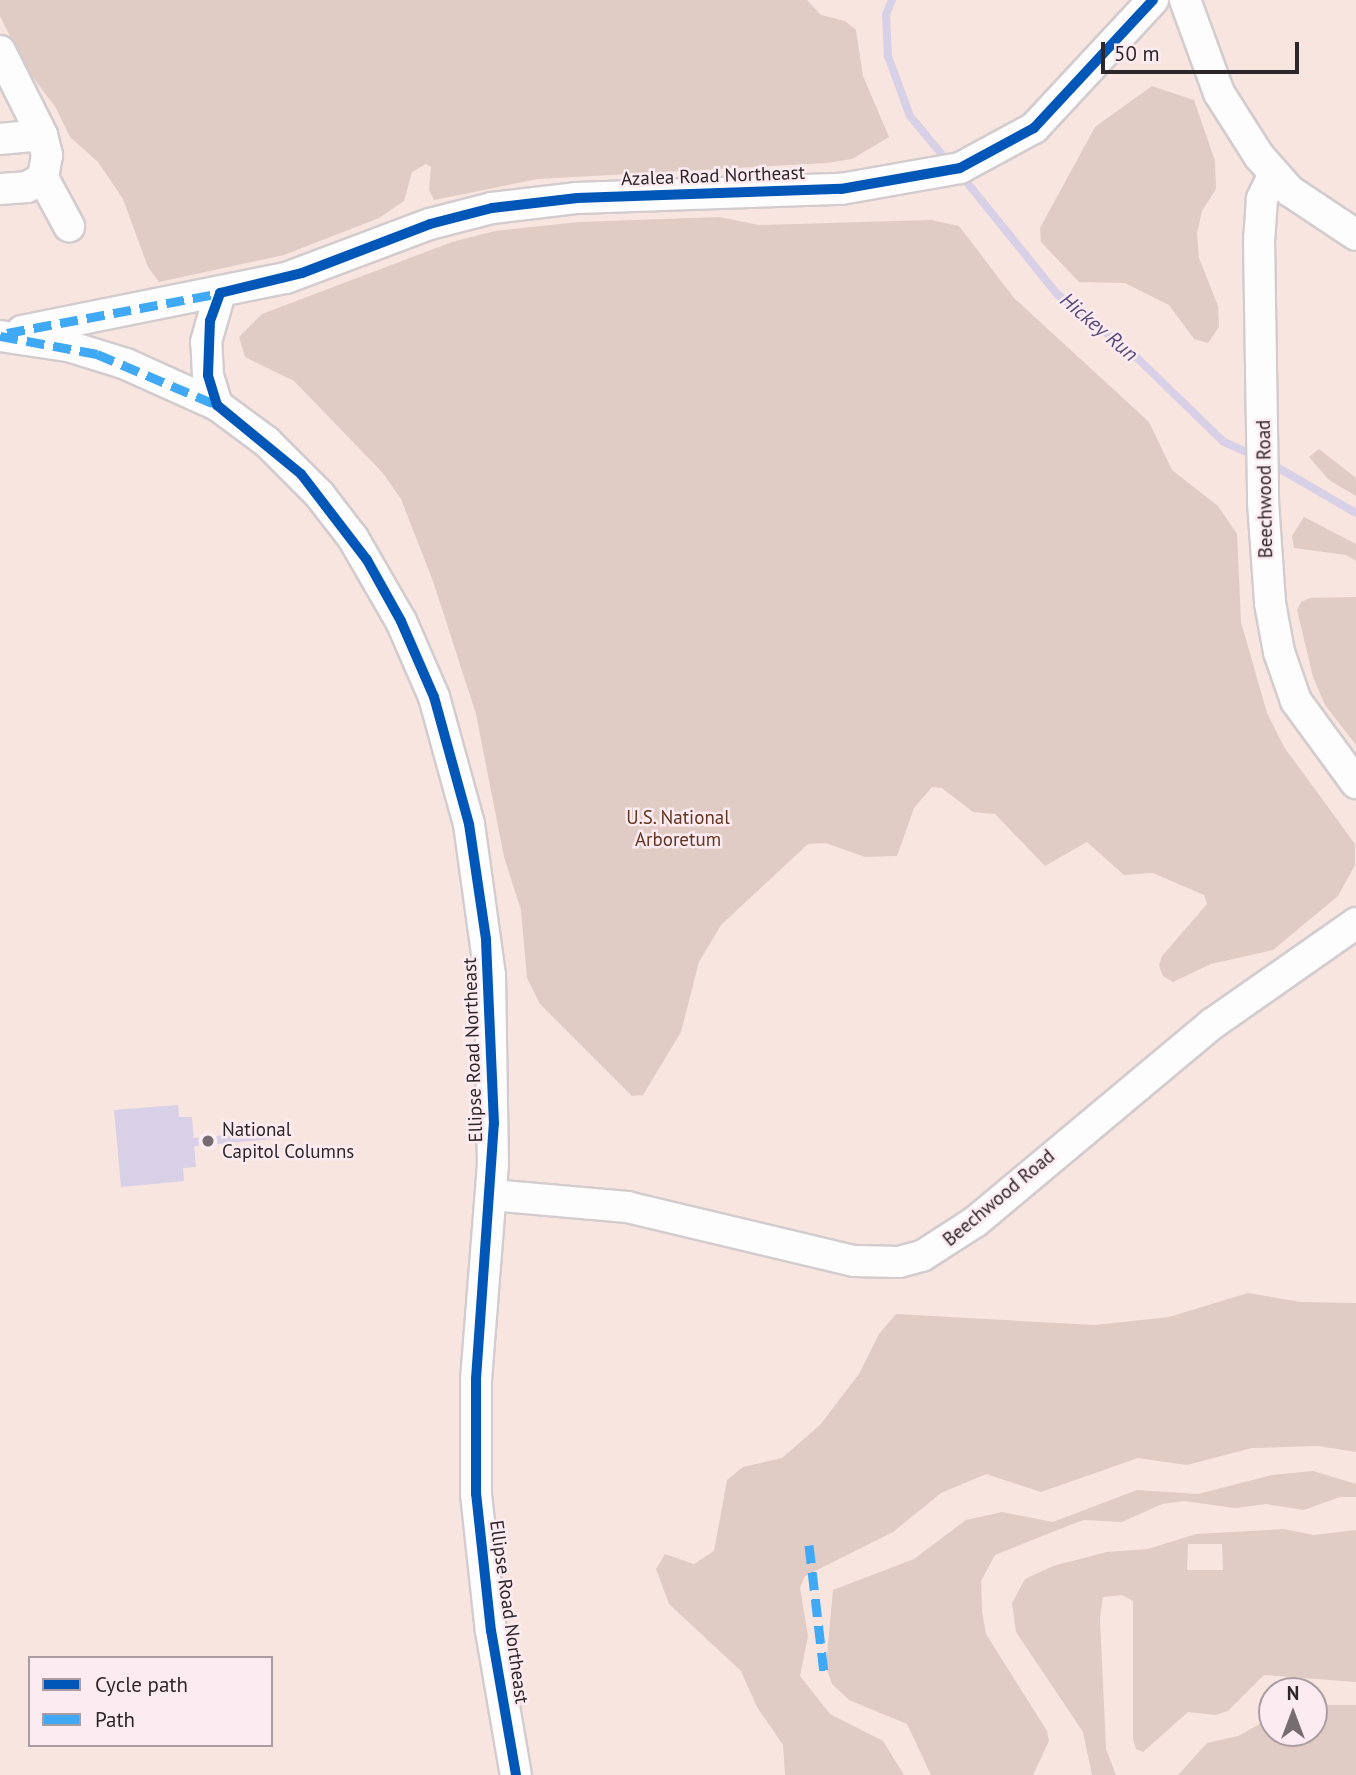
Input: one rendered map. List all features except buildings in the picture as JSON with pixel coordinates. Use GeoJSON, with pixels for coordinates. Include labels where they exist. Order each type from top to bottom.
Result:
{"type":"FeatureCollection","features":[{"type":"Feature","properties":{"kind":"street","name":"Azalea Road Northeast"},"geometry":{"type":"LineString","coordinates":[[0,335],[220,293],[312,270],[430,224],[492,208],[577,198],[815,191],[909,180],[960,168],[1003,148],[1045,118],[1153,0]]}},
{"type":"Feature","properties":{"kind":"street"},"geometry":{"type":"LineString","coordinates":[[1185,0],[1224,104],[1274,174],[1303,201],[1356,235]]}},
{"type":"Feature","properties":{"kind":"street"},"geometry":{"type":"LineString","coordinates":[[0,51],[42,135],[47,155],[43,178],[69,226]]}},
{"type":"Feature","properties":{"kind":"street"},"geometry":{"type":"LineString","coordinates":[[0,139],[42,135]]}},
{"type":"Feature","properties":{"kind":"street","name":"Beechwood Road"},"geometry":{"type":"LineString","coordinates":[[1274,174],[1259,214],[1264,413],[1263,502],[1270,603],[1284,669],[1304,716],[1356,783]]}},
{"type":"Feature","properties":{"kind":"street"},"geometry":{"type":"LineString","coordinates":[[0,189],[27,187],[43,178]]}},
{"type":"Feature","properties":{"kind":"street"},"geometry":{"type":"LineString","coordinates":[[217,405],[208,374],[206,342],[220,293]]}},
{"type":"Feature","properties":{"kind":"street","name":"Ellipse Road Northeast"},"geometry":{"type":"LineString","coordinates":[[0,335],[97,354],[217,405],[286,459],[337,515],[381,584],[434,697],[469,824],[486,939],[494,1124],[476,1379],[476,1494],[491,1631],[516,1775]]}},
{"type":"Feature","properties":{"kind":"street","name":"Beechwood Road"},"geometry":{"type":"LineString","coordinates":[[491,1195],[626,1207],[854,1261],[900,1262],[922,1256],[975,1222],[1212,1024],[1356,923]]}},
{"type":"Feature","properties":{"kind":"green space","name":"U.S. National Arboretum"},"geometry":{"type":"Polygon","coordinates":[[[0,0],[1356,0],[1356,1775],[0,1775],[0,0]]]}},
{"type":"Feature","properties":{"kind":"green space"},"geometry":{"type":"Polygon","coordinates":[[[0,0],[807,0],[821,15],[845,21],[856,30],[863,76],[889,137],[852,159],[827,163],[538,179],[434,200],[429,190],[431,167],[426,164],[412,172],[404,201],[379,218],[284,255],[159,282],[148,267],[123,199],[98,162],[70,137],[56,108],[26,68],[0,16],[0,0]]]}},
{"type":"Feature","properties":{"kind":"green space"},"geometry":{"type":"Polygon","coordinates":[[[1152,86],[1194,100],[1215,161],[1216,189],[1202,211],[1197,233],[1199,258],[1218,306],[1219,327],[1208,343],[1194,339],[1169,305],[1125,283],[1079,282],[1041,242],[1040,228],[1095,127],[1152,86]]]}},
{"type":"Feature","properties":{"kind":"green space"},"geometry":{"type":"Polygon","coordinates":[[[719,217],[759,225],[931,220],[959,226],[1014,298],[1149,422],[1172,470],[1218,506],[1237,534],[1241,622],[1267,713],[1284,747],[1355,844],[1355,865],[1338,896],[1273,950],[1211,964],[1173,982],[1163,976],[1159,966],[1162,956],[1207,904],[1204,895],[1153,873],[1124,875],[1087,842],[1045,866],[995,814],[973,812],[942,788],[932,787],[914,808],[897,856],[865,857],[826,843],[808,844],[721,925],[699,962],[681,1032],[643,1095],[632,1096],[540,1004],[527,978],[521,910],[504,857],[476,714],[433,581],[401,499],[382,472],[294,381],[245,357],[239,337],[262,314],[452,242],[495,231],[579,222],[719,217]]]}},
{"type":"Feature","properties":{"kind":"green space"},"geometry":{"type":"Polygon","coordinates":[[[1319,449],[1356,478],[1356,496],[1329,480],[1309,457],[1319,449]]]}},
{"type":"Feature","properties":{"kind":"green space"},"geometry":{"type":"Polygon","coordinates":[[[1304,517],[1356,544],[1356,561],[1346,555],[1294,548],[1292,536],[1304,517]]]}},
{"type":"Feature","properties":{"kind":"green space"},"geometry":{"type":"Polygon","coordinates":[[[1356,597],[1356,745],[1325,705],[1313,677],[1297,610],[1301,602],[1310,598],[1356,597]]]}},
{"type":"Feature","properties":{"kind":"green space"},"geometry":{"type":"Polygon","coordinates":[[[1248,1293],[1301,1302],[1356,1303],[1356,1452],[1318,1446],[1252,1448],[1187,1465],[1138,1458],[1041,1492],[986,1474],[941,1493],[893,1532],[805,1576],[800,1588],[808,1636],[800,1676],[830,1714],[883,1741],[904,1775],[785,1775],[783,1745],[757,1707],[741,1671],[669,1604],[656,1569],[665,1554],[694,1564],[714,1551],[727,1480],[743,1467],[782,1458],[820,1425],[859,1374],[879,1334],[896,1314],[1095,1325],[1169,1317],[1248,1293]]]}},
{"type":"Feature","properties":{"kind":"green space"},"geometry":{"type":"Polygon","coordinates":[[[1313,1471],[1356,1484],[1356,1497],[1340,1497],[1304,1510],[1266,1504],[1235,1508],[1184,1501],[1162,1504],[1122,1522],[1084,1520],[995,1555],[981,1581],[982,1611],[986,1634],[1047,1731],[1049,1741],[1033,1775],[931,1775],[907,1724],[849,1700],[832,1684],[826,1666],[833,1590],[914,1559],[966,1520],[1002,1512],[1053,1522],[1137,1490],[1198,1494],[1272,1475],[1313,1471]]]}},
{"type":"Feature","properties":{"kind":"green space"},"geometry":{"type":"Polygon","coordinates":[[[1283,1529],[1314,1535],[1356,1530],[1356,1682],[1328,1680],[1328,1677],[1264,1675],[1258,1677],[1258,1681],[1228,1711],[1215,1715],[1188,1712],[1143,1752],[1136,1749],[1133,1739],[1133,1601],[1122,1595],[1103,1597],[1100,1618],[1106,1749],[1116,1775],[1092,1775],[1083,1732],[1016,1632],[1012,1603],[1025,1579],[1053,1566],[1107,1552],[1148,1549],[1196,1534],[1283,1529]],[[1188,1544],[1187,1570],[1223,1570],[1222,1544],[1188,1544]]]}},
{"type":"Feature","properties":{"kind":"green space"},"geometry":{"type":"Polygon","coordinates":[[[1328,1705],[1356,1705],[1356,1775],[1178,1775],[1207,1743],[1238,1736],[1258,1725],[1258,1747],[1328,1747],[1328,1705]]]}},
{"type":"Feature","properties":{"kind":"shaded area"},"geometry":{"type":"Polygon","coordinates":[[[178,1105],[179,1117],[192,1117],[196,1167],[183,1168],[184,1181],[121,1187],[114,1110],[178,1105]]]}},
{"type":"Feature","properties":{"kind":"waterway","name":"Hickey Run"},"geometry":{"type":"LineString","coordinates":[[892,0],[886,15],[888,56],[910,116],[949,163]]}},
{"type":"Feature","properties":{"kind":"waterway","name":"Hickey Run"},"geometry":{"type":"LineString","coordinates":[[961,175],[1057,294],[1131,352],[1224,442],[1255,456]]}},
{"type":"Feature","properties":{"kind":"waterway","name":"Hickey Run"},"geometry":{"type":"LineString","coordinates":[[1270,463],[1356,513]]}},
{"type":"Feature","properties":{"kind":"waterway"},"geometry":{"type":"LineString","coordinates":[[194,1142],[272,1135]]}},
{"type":"Feature","properties":{"kind":"marked path"},"geometry":{"type":"LineString","coordinates":[[7,333],[220,293]]}},
{"type":"Feature","properties":{"kind":"marked path"},"geometry":{"type":"LineString","coordinates":[[0,336],[97,354],[217,405]]}},
{"type":"Feature","properties":{"kind":"marked path"},"geometry":{"type":"LineString","coordinates":[[809,1545],[824,1673]]}},
{"type":"Feature","properties":{"kind":"cycle path"},"geometry":{"type":"LineString","coordinates":[[516,1775],[491,1631],[476,1494],[476,1379],[494,1124],[486,939],[469,824],[434,697],[401,621],[367,560],[301,474],[217,405],[208,375],[210,321],[220,293],[302,273],[430,224],[492,208],[577,198],[841,189],[960,168],[1034,128],[1153,0]]}},
{"type":"Feature","properties":{"kind":"place","name":"National Capitol Columns"},"geometry":{"type":"Point","coordinates":[208,1141]}}]}
